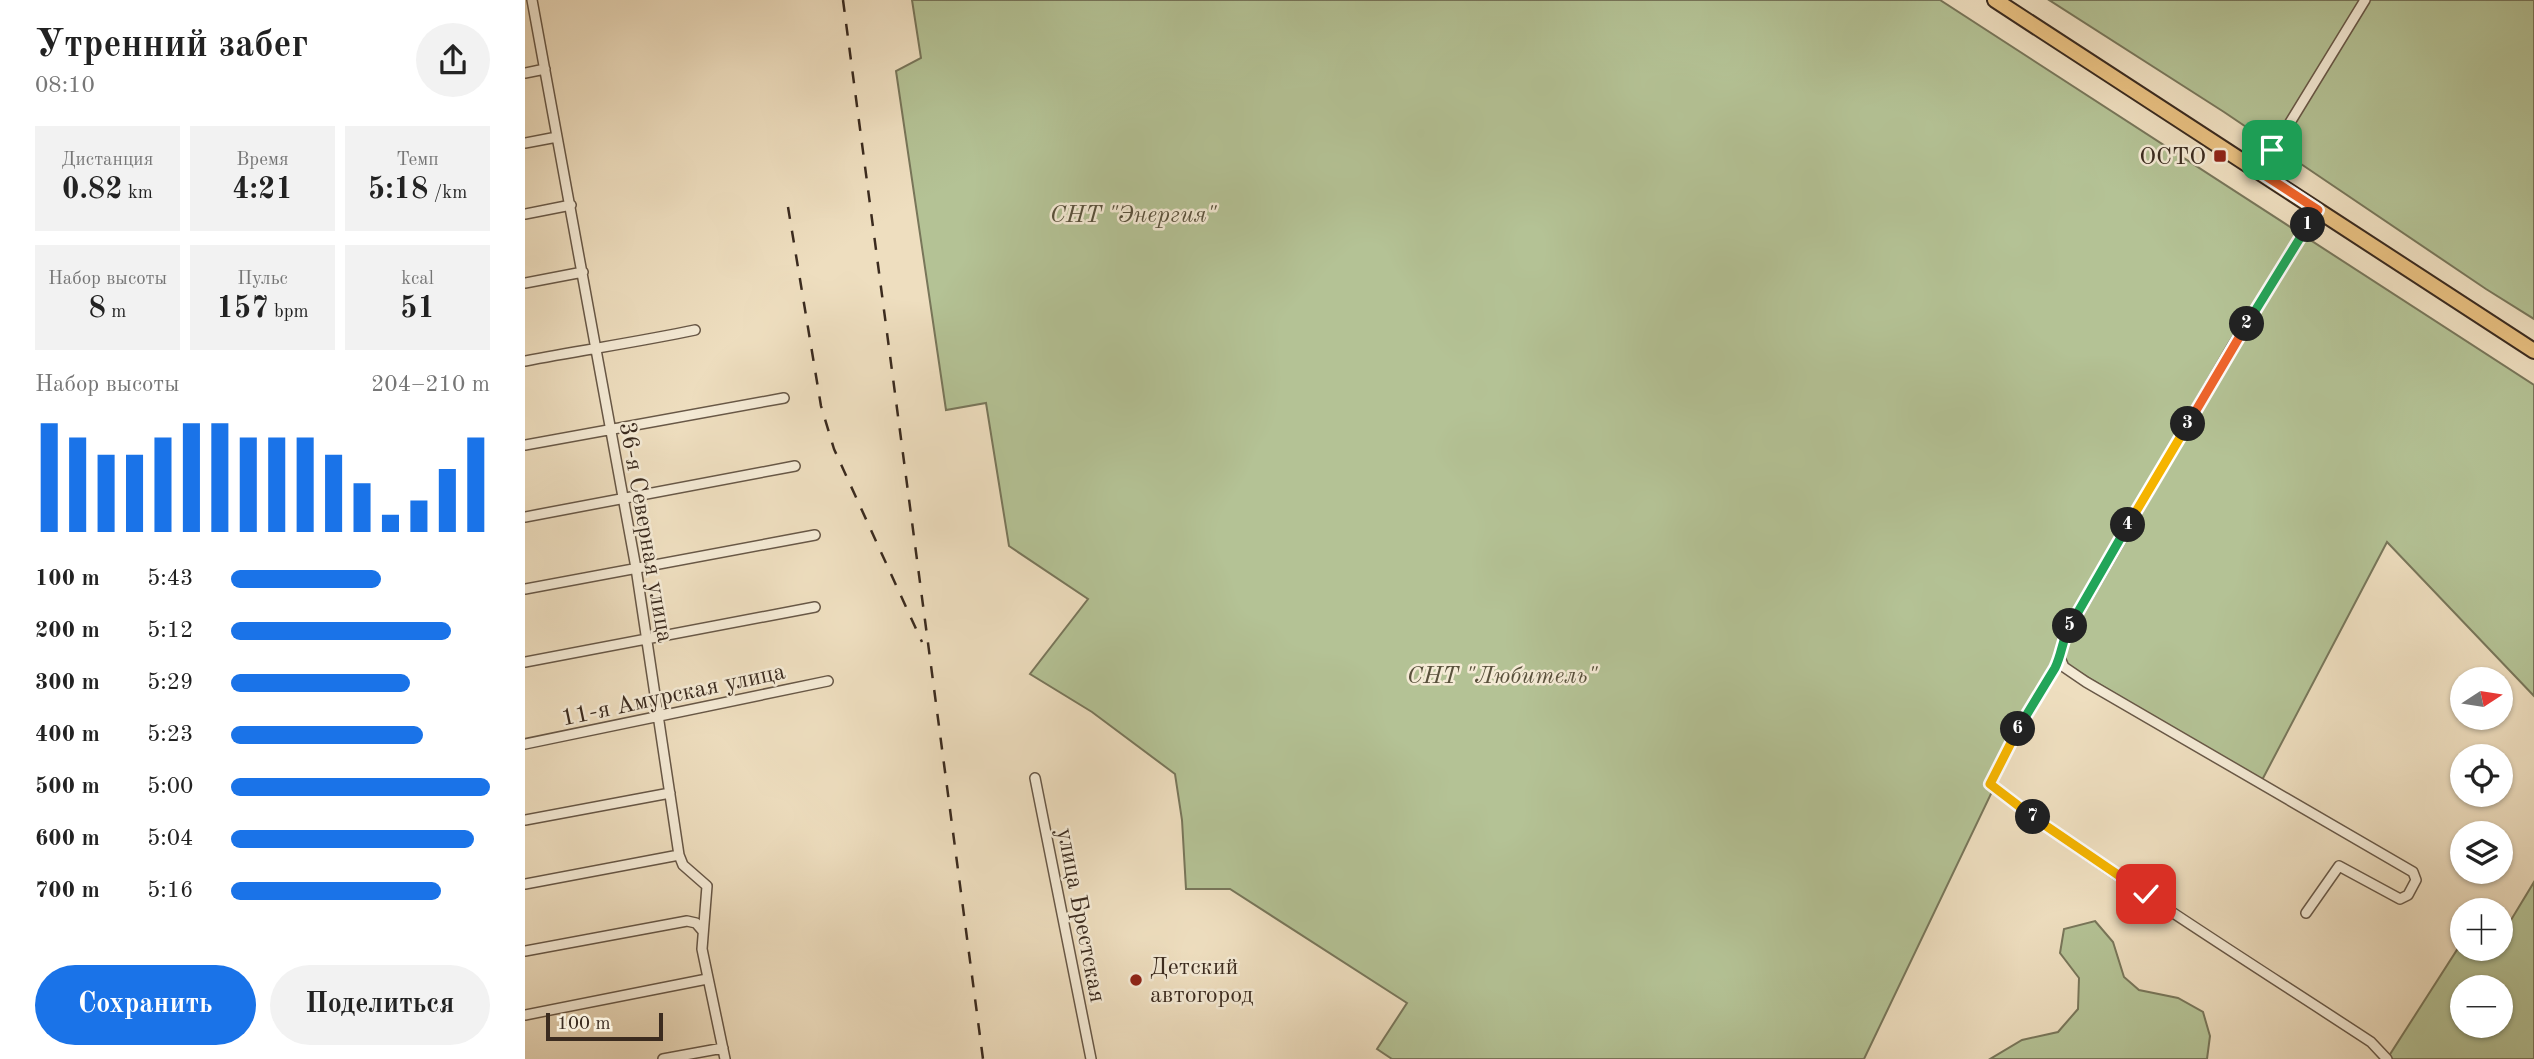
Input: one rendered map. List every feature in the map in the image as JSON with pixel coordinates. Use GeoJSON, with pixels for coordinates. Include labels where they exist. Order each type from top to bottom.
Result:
{"type":"FeatureCollection","features":[{"type":"Feature","properties":{"kind":"main road"},"geometry":{"type":"LineString","coordinates":[[1995,0],[2534,351]]}},
{"type":"Feature","properties":{"kind":"street"},"geometry":{"type":"LineString","coordinates":[[525,2],[532,0]]}},
{"type":"Feature","properties":{"kind":"street","name":"36-я Северная улица"},"geometry":{"type":"LineString","coordinates":[[532,0],[636,568],[679,855]]}},
{"type":"Feature","properties":{"kind":"street"},"geometry":{"type":"LineString","coordinates":[[2255,169],[2283,134],[2365,0]]}},
{"type":"Feature","properties":{"kind":"street"},"geometry":{"type":"LineString","coordinates":[[525,74],[545,69]]}},
{"type":"Feature","properties":{"kind":"street"},"geometry":{"type":"LineString","coordinates":[[525,143],[557,137]]}},
{"type":"Feature","properties":{"kind":"street"},"geometry":{"type":"LineString","coordinates":[[525,214],[571,205]]}},
{"type":"Feature","properties":{"kind":"street"},"geometry":{"type":"LineString","coordinates":[[2318,210],[2232,347],[2091,587],[2064,638],[2060,658],[1990,784],[2130,884],[2371,1042],[2387,1059]]}},
{"type":"Feature","properties":{"kind":"street"},"geometry":{"type":"LineString","coordinates":[[525,283],[583,272]]}},
{"type":"Feature","properties":{"kind":"street"},"geometry":{"type":"LineString","coordinates":[[525,361],[695,330]]}},
{"type":"Feature","properties":{"kind":"street"},"geometry":{"type":"LineString","coordinates":[[525,445],[784,398]]}},
{"type":"Feature","properties":{"kind":"street"},"geometry":{"type":"LineString","coordinates":[[525,517],[795,466]]}},
{"type":"Feature","properties":{"kind":"street"},"geometry":{"type":"LineString","coordinates":[[525,589],[815,535]]}},
{"type":"Feature","properties":{"kind":"street"},"geometry":{"type":"LineString","coordinates":[[525,662],[815,607]]}},
{"type":"Feature","properties":{"kind":"street"},"geometry":{"type":"LineString","coordinates":[[2060,658],[2064,667],[2085,682],[2306,807],[2413,872],[2416,880],[2408,895],[2400,899],[2339,866],[2306,913]]}},
{"type":"Feature","properties":{"kind":"street","name":"11-я Амурская улица"},"geometry":{"type":"LineString","coordinates":[[525,744],[828,681]]}},
{"type":"Feature","properties":{"kind":"street","name":"улица Брестская"},"geometry":{"type":"LineString","coordinates":[[1035,778],[1091,1059]]}},
{"type":"Feature","properties":{"kind":"street"},"geometry":{"type":"LineString","coordinates":[[525,820],[670,793]]}},
{"type":"Feature","properties":{"kind":"street"},"geometry":{"type":"LineString","coordinates":[[525,884],[679,855],[683,865],[707,886],[702,949],[725,1059]]}},
{"type":"Feature","properties":{"kind":"street"},"geometry":{"type":"LineString","coordinates":[[525,951],[687,921],[696,923],[702,930]]}},
{"type":"Feature","properties":{"kind":"street"},"geometry":{"type":"LineString","coordinates":[[525,1015],[707,979]]}},
{"type":"Feature","properties":{"kind":"street"},"geometry":{"type":"LineString","coordinates":[[663,1059],[723,1048]]}},
{"type":"Feature","properties":{"kind":"green space","name":"СНТ \"Любитель\""},"geometry":{"type":"Polygon","coordinates":[[[912,0],[1940,0],[2534,385],[2534,696],[2513,674],[2513,667],[2506,667],[2387,542],[2261,782],[2056,658],[1864,1059],[1392,1059],[1377,1049],[1407,1003],[1230,889],[1186,889],[1182,820],[1175,774],[1092,712],[1030,674],[1088,599],[1009,546],[986,403],[946,410],[896,71],[921,58],[912,0]]]}},
{"type":"Feature","properties":{"kind":"green space"},"geometry":{"type":"Polygon","coordinates":[[[2049,0],[2534,0],[2534,319],[2224,112],[2049,0]]]}},
{"type":"Feature","properties":{"kind":"green space"},"geometry":{"type":"Polygon","coordinates":[[[2534,882],[2534,1059],[2387,1059],[2450,961],[2513,961],[2513,917],[2534,882]]]}},
{"type":"Feature","properties":{"kind":"green space"},"geometry":{"type":"Polygon","coordinates":[[[2095,921],[2113,942],[2124,977],[2139,990],[2178,998],[2203,1012],[2210,1036],[2207,1059],[1990,1059],[2022,1040],[2058,1032],[2078,1009],[2079,978],[2060,953],[2064,929],[2095,921]]]}},
{"type":"Feature","properties":{"kind":"railway"},"geometry":{"type":"LineString","coordinates":[[843,0],[983,1059]]}},
{"type":"Feature","properties":{"kind":"railway"},"geometry":{"type":"LineString","coordinates":[[788,207],[821,406],[834,449],[922,642]]}},
{"type":"Feature","properties":{"kind":"place","name":"ОСТО"},"geometry":{"type":"Point","coordinates":[2220,156]}},
{"type":"Feature","properties":{"kind":"place","name":"Детский автогород"},"geometry":{"type":"Point","coordinates":[1136,980]}},
{"type":"Feature","properties":{"kind":"route"},"geometry":{"type":"LineString","coordinates":[[2146,894],[1990,784],[2026,714],[2055,668],[2064,638],[2091,587],[2232,347],[2318,210],[2255,169],[2272,150]]}},
{"type":"Feature","properties":{"kind":"park label","name":"СНТ \"Энергия\""},"geometry":{"type":"Point","coordinates":[1133,214]}}]}
